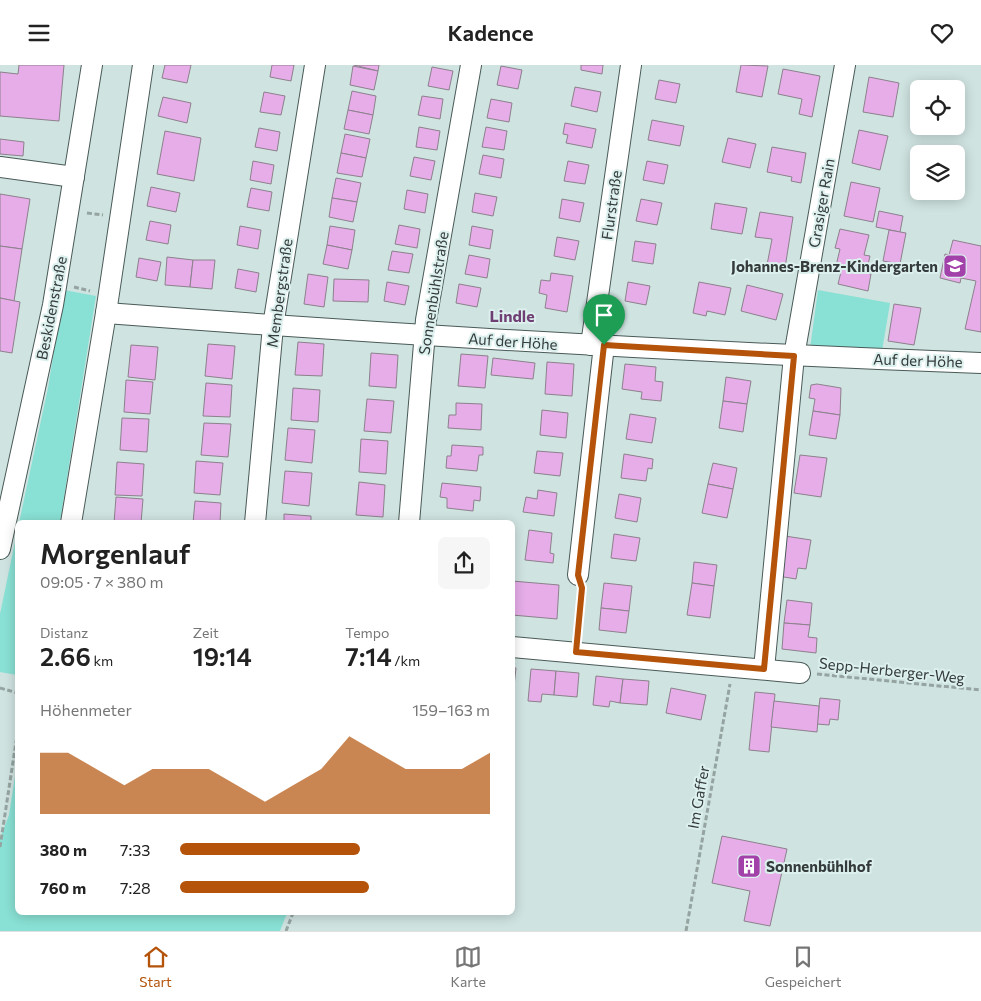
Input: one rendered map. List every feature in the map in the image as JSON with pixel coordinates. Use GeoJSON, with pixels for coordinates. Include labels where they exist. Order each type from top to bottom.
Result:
{"type":"FeatureCollection","features":[{"type":"Feature","properties":{"kind":"street","name":"Beskidenstraße"},"geometry":{"type":"LineString","coordinates":[[0,549],[3,518],[57,283],[92,65]]}},
{"type":"Feature","properties":{"kind":"street"},"geometry":{"type":"LineString","coordinates":[[72,520],[108,304],[143,65]]}},
{"type":"Feature","properties":{"kind":"street","name":"Membergstraße"},"geometry":{"type":"LineString","coordinates":[[255,520],[273,326],[315,65]]}},
{"type":"Feature","properties":{"kind":"street","name":"Sonnenbühlstraße"},"geometry":{"type":"LineString","coordinates":[[409,520],[424,335],[471,65]]}},
{"type":"Feature","properties":{"kind":"street","name":"Flurstraße"},"geometry":{"type":"LineString","coordinates":[[578,575],[597,345],[631,65]]}},
{"type":"Feature","properties":{"kind":"street","name":"Grasiger Rain"},"geometry":{"type":"LineString","coordinates":[[764,669],[794,356],[845,65]]}},
{"type":"Feature","properties":{"kind":"street"},"geometry":{"type":"LineString","coordinates":[[0,167],[74,177]]}},
{"type":"Feature","properties":{"kind":"street","name":"Auf der Höhe"},"geometry":{"type":"LineString","coordinates":[[108,304],[273,326],[794,356],[981,363]]}},
{"type":"Feature","properties":{"kind":"street"},"geometry":{"type":"LineString","coordinates":[[515,647],[800,673]]}},
{"type":"Feature","properties":{"kind":"path"},"geometry":{"type":"LineString","coordinates":[[69,211],[120,218]]}},
{"type":"Feature","properties":{"kind":"path"},"geometry":{"type":"LineString","coordinates":[[57,283],[108,304]]}},
{"type":"Feature","properties":{"kind":"path"},"geometry":{"type":"LineString","coordinates":[[576,652],[582,588],[578,575]]}},
{"type":"Feature","properties":{"kind":"path","name":"Im Gaffer"},"geometry":{"type":"LineString","coordinates":[[686,931],[733,666]]}},
{"type":"Feature","properties":{"kind":"path","name":"Sepp-Herberger-Weg"},"geometry":{"type":"LineString","coordinates":[[800,673],[981,690]]}},
{"type":"Feature","properties":{"kind":"path"},"geometry":{"type":"LineString","coordinates":[[0,688],[15,692]]}},
{"type":"Feature","properties":{"kind":"path"},"geometry":{"type":"LineString","coordinates":[[0,846],[15,748]]}},
{"type":"Feature","properties":{"kind":"path"},"geometry":{"type":"LineString","coordinates":[[286,931],[292,915]]}},
{"type":"Feature","properties":{"kind":"green space"},"geometry":{"type":"Polygon","coordinates":[[[64,290],[96,296],[60,520],[20,520],[48,388],[64,290]]]}},
{"type":"Feature","properties":{"kind":"green space"},"geometry":{"type":"Polygon","coordinates":[[[818,290],[890,303],[882,351],[810,349],[818,290]]]}},
{"type":"Feature","properties":{"kind":"green space"},"geometry":{"type":"Polygon","coordinates":[[[15,542],[15,675],[0,672],[0,614],[15,542]]]}},
{"type":"Feature","properties":{"kind":"green space"},"geometry":{"type":"Polygon","coordinates":[[[15,776],[15,915],[286,915],[280,931],[0,931],[0,838],[9,815],[15,776]]]}},
{"type":"Feature","properties":{"kind":"building"},"geometry":{"type":"Polygon","coordinates":[[[19,65],[64,65],[59,121],[0,116],[0,72],[18,74],[19,65]]]}},
{"type":"Feature","properties":{"kind":"building"},"geometry":{"type":"Polygon","coordinates":[[[165,65],[191,65],[187,83],[162,78],[165,65]]]}},
{"type":"Feature","properties":{"kind":"building"},"geometry":{"type":"Polygon","coordinates":[[[272,65],[294,65],[291,81],[270,77],[272,65]]]}},
{"type":"Feature","properties":{"kind":"building"},"geometry":{"type":"Polygon","coordinates":[[[354,65],[379,65],[378,71],[354,65]]]}},
{"type":"Feature","properties":{"kind":"building"},"geometry":{"type":"Polygon","coordinates":[[[581,65],[603,65],[602,74],[581,70],[581,65]]]}},
{"type":"Feature","properties":{"kind":"building"},"geometry":{"type":"Polygon","coordinates":[[[741,65],[768,66],[762,97],[736,92],[741,65]]]}},
{"type":"Feature","properties":{"kind":"building"},"geometry":{"type":"Polygon","coordinates":[[[353,66],[378,71],[374,90],[350,85],[353,66]]]}},
{"type":"Feature","properties":{"kind":"building"},"geometry":{"type":"Polygon","coordinates":[[[501,66],[522,70],[518,89],[497,85],[501,66]]]}},
{"type":"Feature","properties":{"kind":"building"},"geometry":{"type":"Polygon","coordinates":[[[432,67],[453,71],[449,90],[428,86],[432,67]]]}},
{"type":"Feature","properties":{"kind":"building"},"geometry":{"type":"Polygon","coordinates":[[[783,69],[820,76],[812,117],[799,114],[802,99],[778,94],[783,69]]]}},
{"type":"Feature","properties":{"kind":"building"},"geometry":{"type":"Polygon","coordinates":[[[869,77],[899,83],[893,117],[863,112],[869,77]]]}},
{"type":"Feature","properties":{"kind":"building"},"geometry":{"type":"Polygon","coordinates":[[[659,80],[680,84],[676,103],[655,99],[659,80]]]}},
{"type":"Feature","properties":{"kind":"building"},"geometry":{"type":"Polygon","coordinates":[[[575,87],[601,92],[597,112],[571,106],[575,87]]]}},
{"type":"Feature","properties":{"kind":"building"},"geometry":{"type":"Polygon","coordinates":[[[352,91],[376,96],[373,115],[348,110],[352,91]]]}},
{"type":"Feature","properties":{"kind":"building"},"geometry":{"type":"Polygon","coordinates":[[[264,92],[285,96],[281,115],[260,112],[264,92]]]}},
{"type":"Feature","properties":{"kind":"building"},"geometry":{"type":"Polygon","coordinates":[[[422,96],[443,99],[440,119],[418,115],[422,96]]]}},
{"type":"Feature","properties":{"kind":"building"},"geometry":{"type":"Polygon","coordinates":[[[163,97],[191,103],[187,123],[158,116],[163,97]]]}},
{"type":"Feature","properties":{"kind":"building"},"geometry":{"type":"Polygon","coordinates":[[[491,99],[512,103],[509,122],[487,118],[491,99]]]}},
{"type":"Feature","properties":{"kind":"building"},"geometry":{"type":"Polygon","coordinates":[[[348,110],[373,115],[369,134],[344,129],[348,110]]]}},
{"type":"Feature","properties":{"kind":"building"},"geometry":{"type":"Polygon","coordinates":[[[652,120],[684,126],[680,146],[648,140],[652,120]]]}},
{"type":"Feature","properties":{"kind":"building"},"geometry":{"type":"Polygon","coordinates":[[[565,123],[596,129],[592,148],[566,143],[568,135],[563,134],[565,123]]]}},
{"type":"Feature","properties":{"kind":"building"},"geometry":{"type":"Polygon","coordinates":[[[419,127],[440,131],[437,150],[416,147],[419,127]]]}},
{"type":"Feature","properties":{"kind":"building"},"geometry":{"type":"Polygon","coordinates":[[[486,127],[507,131],[504,150],[482,147],[486,127]]]}},
{"type":"Feature","properties":{"kind":"building"},"geometry":{"type":"Polygon","coordinates":[[[259,128],[280,132],[277,151],[255,147],[259,128]]]}},
{"type":"Feature","properties":{"kind":"building"},"geometry":{"type":"Polygon","coordinates":[[[859,130],[888,136],[880,170],[852,163],[859,130]]]}},
{"type":"Feature","properties":{"kind":"building"},"geometry":{"type":"Polygon","coordinates":[[[165,131],[201,138],[194,181],[157,174],[165,131]]]}},
{"type":"Feature","properties":{"kind":"building"},"geometry":{"type":"Polygon","coordinates":[[[345,134],[370,139],[366,158],[341,153],[345,134]]]}},
{"type":"Feature","properties":{"kind":"building"},"geometry":{"type":"Polygon","coordinates":[[[728,138],[756,144],[750,168],[722,162],[728,138]]]}},
{"type":"Feature","properties":{"kind":"building"},"geometry":{"type":"Polygon","coordinates":[[[0,139],[24,142],[23,156],[0,154],[0,139]]]}},
{"type":"Feature","properties":{"kind":"building"},"geometry":{"type":"Polygon","coordinates":[[[772,147],[806,153],[801,183],[791,181],[792,177],[767,172],[772,147]]]}},
{"type":"Feature","properties":{"kind":"building"},"geometry":{"type":"Polygon","coordinates":[[[341,153],[366,158],[362,177],[337,173],[341,153]]]}},
{"type":"Feature","properties":{"kind":"building"},"geometry":{"type":"Polygon","coordinates":[[[483,155],[504,159],[501,178],[479,174],[483,155]]]}},
{"type":"Feature","properties":{"kind":"building"},"geometry":{"type":"Polygon","coordinates":[[[414,157],[435,161],[431,180],[410,176],[414,157]]]}},
{"type":"Feature","properties":{"kind":"building"},"geometry":{"type":"Polygon","coordinates":[[[253,161],[274,165],[271,184],[250,180],[253,161]]]}},
{"type":"Feature","properties":{"kind":"building"},"geometry":{"type":"Polygon","coordinates":[[[568,161],[589,165],[585,184],[564,181],[568,161]]]}},
{"type":"Feature","properties":{"kind":"building"},"geometry":{"type":"Polygon","coordinates":[[[647,161],[668,165],[664,184],[643,180],[647,161]]]}},
{"type":"Feature","properties":{"kind":"building"},"geometry":{"type":"Polygon","coordinates":[[[336,178],[361,183],[357,202],[332,198],[336,178]]]}},
{"type":"Feature","properties":{"kind":"building"},"geometry":{"type":"Polygon","coordinates":[[[851,182],[880,188],[873,222],[844,216],[851,182]]]}},
{"type":"Feature","properties":{"kind":"building"},"geometry":{"type":"Polygon","coordinates":[[[151,187],[180,193],[176,212],[147,206],[151,187]]]}},
{"type":"Feature","properties":{"kind":"building"},"geometry":{"type":"Polygon","coordinates":[[[251,188],[272,192],[269,211],[247,207],[251,188]]]}},
{"type":"Feature","properties":{"kind":"building"},"geometry":{"type":"Polygon","coordinates":[[[407,190],[428,194],[425,213],[404,209],[407,190]]]}},
{"type":"Feature","properties":{"kind":"building"},"geometry":{"type":"Polygon","coordinates":[[[475,193],[497,197],[493,216],[472,212],[475,193]]]}},
{"type":"Feature","properties":{"kind":"building"},"geometry":{"type":"Polygon","coordinates":[[[0,194],[30,199],[22,249],[0,246],[0,194]]]}},
{"type":"Feature","properties":{"kind":"building"},"geometry":{"type":"Polygon","coordinates":[[[332,198],[357,202],[353,222],[329,217],[332,198]]]}},
{"type":"Feature","properties":{"kind":"building"},"geometry":{"type":"Polygon","coordinates":[[[562,199],[584,203],[580,222],[559,218],[562,199]]]}},
{"type":"Feature","properties":{"kind":"building"},"geometry":{"type":"Polygon","coordinates":[[[641,199],[662,203],[657,225],[636,221],[641,199]]]}},
{"type":"Feature","properties":{"kind":"building"},"geometry":{"type":"Polygon","coordinates":[[[715,203],[747,208],[742,234],[711,229],[715,203]]]}},
{"type":"Feature","properties":{"kind":"building"},"geometry":{"type":"Polygon","coordinates":[[[879,211],[903,216],[900,232],[876,227],[879,211]]]}},
{"type":"Feature","properties":{"kind":"building"},"geometry":{"type":"Polygon","coordinates":[[[760,212],[793,217],[785,268],[767,265],[772,239],[755,237],[760,212]]]}},
{"type":"Feature","properties":{"kind":"building"},"geometry":{"type":"Polygon","coordinates":[[[150,221],[171,225],[168,244],[146,240],[150,221]]]}},
{"type":"Feature","properties":{"kind":"building"},"geometry":{"type":"Polygon","coordinates":[[[399,225],[420,229],[417,248],[395,244],[399,225]]]}},
{"type":"Feature","properties":{"kind":"building"},"geometry":{"type":"Polygon","coordinates":[[[240,226],[261,230],[258,249],[237,245],[240,226]]]}},
{"type":"Feature","properties":{"kind":"building"},"geometry":{"type":"Polygon","coordinates":[[[330,226],[355,230],[352,250],[327,245],[330,226]]]}},
{"type":"Feature","properties":{"kind":"building"},"geometry":{"type":"Polygon","coordinates":[[[472,226],[493,230],[490,249],[469,245],[472,226]]]}},
{"type":"Feature","properties":{"kind":"building"},"geometry":{"type":"Polygon","coordinates":[[[840,229],[869,235],[864,255],[870,256],[866,273],[871,274],[868,291],[838,284],[841,272],[835,270],[840,249],[835,248],[840,229]]]}},
{"type":"Feature","properties":{"kind":"building"},"geometry":{"type":"Polygon","coordinates":[[[889,230],[906,233],[900,264],[883,261],[889,230]]]}},
{"type":"Feature","properties":{"kind":"building"},"geometry":{"type":"Polygon","coordinates":[[[557,237],[579,241],[575,260],[554,256],[557,237]]]}},
{"type":"Feature","properties":{"kind":"building"},"geometry":{"type":"Polygon","coordinates":[[[953,240],[981,246],[981,332],[965,329],[976,281],[961,278],[960,283],[940,278],[945,254],[949,255],[953,240]]]}},
{"type":"Feature","properties":{"kind":"building"},"geometry":{"type":"Polygon","coordinates":[[[635,241],[656,244],[653,264],[632,261],[635,241]]]}},
{"type":"Feature","properties":{"kind":"building"},"geometry":{"type":"Polygon","coordinates":[[[327,245],[352,250],[348,269],[323,264],[327,245]]]}},
{"type":"Feature","properties":{"kind":"building"},"geometry":{"type":"Polygon","coordinates":[[[0,246],[22,249],[14,301],[0,298],[0,246]]]}},
{"type":"Feature","properties":{"kind":"building"},"geometry":{"type":"Polygon","coordinates":[[[392,251],[413,254],[409,273],[388,270],[392,251]]]}},
{"type":"Feature","properties":{"kind":"building"},"geometry":{"type":"Polygon","coordinates":[[[469,255],[490,259],[487,278],[465,274],[469,255]]]}},
{"type":"Feature","properties":{"kind":"building"},"geometry":{"type":"Polygon","coordinates":[[[167,257],[193,260],[190,287],[165,285],[167,257]]]}},
{"type":"Feature","properties":{"kind":"building"},"geometry":{"type":"Polygon","coordinates":[[[139,258],[161,262],[157,281],[136,277],[139,258]]]}},
{"type":"Feature","properties":{"kind":"building"},"geometry":{"type":"Polygon","coordinates":[[[193,260],[215,260],[212,289],[190,287],[193,260]]]}},
{"type":"Feature","properties":{"kind":"building"},"geometry":{"type":"Polygon","coordinates":[[[238,269],[259,273],[256,292],[235,288],[238,269]]]}},
{"type":"Feature","properties":{"kind":"building"},"geometry":{"type":"Polygon","coordinates":[[[551,273],[573,276],[567,312],[545,308],[547,295],[539,293],[541,280],[550,281],[551,273]]]}},
{"type":"Feature","properties":{"kind":"building"},"geometry":{"type":"Polygon","coordinates":[[[308,274],[328,277],[324,307],[304,304],[308,274]]]}},
{"type":"Feature","properties":{"kind":"building"},"geometry":{"type":"Polygon","coordinates":[[[334,279],[369,280],[368,302],[333,301],[334,279]]]}},
{"type":"Feature","properties":{"kind":"building"},"geometry":{"type":"Polygon","coordinates":[[[387,282],[409,286],[405,305],[384,301],[387,282]]]}},
{"type":"Feature","properties":{"kind":"building"},"geometry":{"type":"Polygon","coordinates":[[[628,282],[650,286],[646,305],[625,301],[628,282]]]}},
{"type":"Feature","properties":{"kind":"building"},"geometry":{"type":"Polygon","coordinates":[[[699,282],[731,288],[725,315],[707,311],[706,316],[693,313],[699,282]]]}},
{"type":"Feature","properties":{"kind":"building"},"geometry":{"type":"Polygon","coordinates":[[[459,284],[481,288],[477,307],[456,303],[459,284]]]}},
{"type":"Feature","properties":{"kind":"building"},"geometry":{"type":"Polygon","coordinates":[[[747,285],[783,294],[776,320],[741,311],[747,285]]]}},
{"type":"Feature","properties":{"kind":"building"},"geometry":{"type":"Polygon","coordinates":[[[0,298],[20,302],[12,353],[0,351],[0,298]]]}},
{"type":"Feature","properties":{"kind":"building"},"geometry":{"type":"Polygon","coordinates":[[[894,304],[921,308],[914,345],[888,341],[894,304]]]}},
{"type":"Feature","properties":{"kind":"building"},"geometry":{"type":"Polygon","coordinates":[[[298,342],[324,344],[322,376],[295,375],[298,342]]]}},
{"type":"Feature","properties":{"kind":"building"},"geometry":{"type":"Polygon","coordinates":[[[208,344],[235,346],[232,379],[205,376],[208,344]]]}},
{"type":"Feature","properties":{"kind":"building"},"geometry":{"type":"Polygon","coordinates":[[[131,345],[158,347],[155,380],[128,377],[131,345]]]}},
{"type":"Feature","properties":{"kind":"building"},"geometry":{"type":"Polygon","coordinates":[[[371,353],[398,355],[396,388],[369,386],[371,353]]]}},
{"type":"Feature","properties":{"kind":"building"},"geometry":{"type":"Polygon","coordinates":[[[461,354],[488,356],[485,388],[458,386],[461,354]]]}},
{"type":"Feature","properties":{"kind":"building"},"geometry":{"type":"Polygon","coordinates":[[[493,358],[535,363],[533,379],[491,375],[493,358]]]}},
{"type":"Feature","properties":{"kind":"building"},"geometry":{"type":"Polygon","coordinates":[[[547,362],[574,364],[572,396],[545,394],[547,362]]]}},
{"type":"Feature","properties":{"kind":"building"},"geometry":{"type":"Polygon","coordinates":[[[625,364],[656,367],[655,381],[663,382],[661,401],[641,399],[642,392],[622,389],[625,364]]]}},
{"type":"Feature","properties":{"kind":"building"},"geometry":{"type":"Polygon","coordinates":[[[726,377],[751,381],[747,404],[723,401],[726,377]]]}},
{"type":"Feature","properties":{"kind":"building"},"geometry":{"type":"Polygon","coordinates":[[[126,380],[153,382],[150,414],[124,412],[126,380]]]}},
{"type":"Feature","properties":{"kind":"building"},"geometry":{"type":"Polygon","coordinates":[[[206,383],[232,385],[230,417],[203,416],[206,383]]]}},
{"type":"Feature","properties":{"kind":"building"},"geometry":{"type":"Polygon","coordinates":[[[817,384],[841,388],[840,415],[813,411],[815,399],[809,398],[811,385],[817,384]]]}},
{"type":"Feature","properties":{"kind":"building"},"geometry":{"type":"Polygon","coordinates":[[[293,388],[320,390],[318,422],[291,420],[293,388]]]}},
{"type":"Feature","properties":{"kind":"building"},"geometry":{"type":"Polygon","coordinates":[[[367,399],[394,401],[391,433],[364,431],[367,399]]]}},
{"type":"Feature","properties":{"kind":"building"},"geometry":{"type":"Polygon","coordinates":[[[723,401],[747,404],[743,432],[719,428],[723,401]]]}},
{"type":"Feature","properties":{"kind":"building"},"geometry":{"type":"Polygon","coordinates":[[[456,403],[482,404],[481,430],[448,428],[449,415],[456,415],[456,403]]]}},
{"type":"Feature","properties":{"kind":"building"},"geometry":{"type":"Polygon","coordinates":[[[542,410],[568,413],[566,438],[540,435],[542,410]]]}},
{"type":"Feature","properties":{"kind":"building"},"geometry":{"type":"Polygon","coordinates":[[[813,411],[840,415],[836,439],[809,435],[813,411]]]}},
{"type":"Feature","properties":{"kind":"building"},"geometry":{"type":"Polygon","coordinates":[[[630,414],[656,418],[652,443],[626,439],[630,414]]]}},
{"type":"Feature","properties":{"kind":"building"},"geometry":{"type":"Polygon","coordinates":[[[122,418],[149,419],[147,452],[120,450],[122,418]]]}},
{"type":"Feature","properties":{"kind":"building"},"geometry":{"type":"Polygon","coordinates":[[[204,423],[231,424],[228,457],[201,455],[204,423]]]}},
{"type":"Feature","properties":{"kind":"building"},"geometry":{"type":"Polygon","coordinates":[[[288,428],[315,430],[312,463],[285,460],[288,428]]]}},
{"type":"Feature","properties":{"kind":"building"},"geometry":{"type":"Polygon","coordinates":[[[361,439],[388,441],[386,474],[359,472],[361,439]]]}},
{"type":"Feature","properties":{"kind":"building"},"geometry":{"type":"Polygon","coordinates":[[[452,445],[483,447],[483,455],[479,455],[477,471],[446,468],[447,456],[451,456],[452,445]]]}},
{"type":"Feature","properties":{"kind":"building"},"geometry":{"type":"Polygon","coordinates":[[[537,451],[563,453],[560,476],[534,473],[537,451]]]}},
{"type":"Feature","properties":{"kind":"building"},"geometry":{"type":"Polygon","coordinates":[[[624,454],[653,459],[652,469],[648,468],[646,481],[621,478],[624,454]]]}},
{"type":"Feature","properties":{"kind":"building"},"geometry":{"type":"Polygon","coordinates":[[[800,455],[827,458],[821,497],[794,493],[800,455]]]}},
{"type":"Feature","properties":{"kind":"building"},"geometry":{"type":"Polygon","coordinates":[[[196,461],[223,463],[220,495],[194,493],[196,461]]]}},
{"type":"Feature","properties":{"kind":"building"},"geometry":{"type":"Polygon","coordinates":[[[117,462],[144,464],[142,496],[115,495],[117,462]]]}},
{"type":"Feature","properties":{"kind":"building"},"geometry":{"type":"Polygon","coordinates":[[[713,463],[737,468],[733,489],[708,484],[713,463]]]}},
{"type":"Feature","properties":{"kind":"building"},"geometry":{"type":"Polygon","coordinates":[[[285,471],[312,473],[309,506],[282,503],[285,471]]]}},
{"type":"Feature","properties":{"kind":"building"},"geometry":{"type":"Polygon","coordinates":[[[359,482],[385,485],[383,517],[356,515],[359,482]]]}},
{"type":"Feature","properties":{"kind":"building"},"geometry":{"type":"Polygon","coordinates":[[[442,483],[481,487],[480,501],[474,500],[473,511],[447,508],[447,498],[440,497],[442,483]]]}},
{"type":"Feature","properties":{"kind":"building"},"geometry":{"type":"Polygon","coordinates":[[[708,484],[733,489],[727,518],[702,513],[708,484]]]}},
{"type":"Feature","properties":{"kind":"building"},"geometry":{"type":"Polygon","coordinates":[[[538,490],[557,493],[554,516],[523,512],[526,497],[537,499],[538,490]]]}},
{"type":"Feature","properties":{"kind":"building"},"geometry":{"type":"Polygon","coordinates":[[[619,494],[641,498],[637,522],[615,518],[619,494]]]}},
{"type":"Feature","properties":{"kind":"building"},"geometry":{"type":"Polygon","coordinates":[[[116,497],[143,499],[141,520],[114,520],[116,497]]]}},
{"type":"Feature","properties":{"kind":"building"},"geometry":{"type":"Polygon","coordinates":[[[195,501],[221,503],[220,520],[193,520],[195,501]]]}},
{"type":"Feature","properties":{"kind":"building"},"geometry":{"type":"Polygon","coordinates":[[[284,514],[311,516],[311,520],[284,520],[284,514]]]}},
{"type":"Feature","properties":{"kind":"building"},"geometry":{"type":"Polygon","coordinates":[[[529,530],[552,533],[550,553],[554,554],[553,563],[525,560],[529,530]]]}},
{"type":"Feature","properties":{"kind":"building"},"geometry":{"type":"Polygon","coordinates":[[[614,534],[640,538],[636,561],[611,558],[614,534]]]}},
{"type":"Feature","properties":{"kind":"building"},"geometry":{"type":"Polygon","coordinates":[[[785,536],[811,540],[806,569],[798,568],[796,579],[778,576],[785,536]]]}},
{"type":"Feature","properties":{"kind":"building"},"geometry":{"type":"Polygon","coordinates":[[[694,562],[717,565],[714,586],[692,583],[694,562]]]}},
{"type":"Feature","properties":{"kind":"building"},"geometry":{"type":"Polygon","coordinates":[[[515,581],[559,585],[557,619],[515,615],[515,581]]]}},
{"type":"Feature","properties":{"kind":"building"},"geometry":{"type":"Polygon","coordinates":[[[604,583],[632,586],[629,611],[601,608],[604,583]]]}},
{"type":"Feature","properties":{"kind":"building"},"geometry":{"type":"Polygon","coordinates":[[[692,583],[714,586],[710,618],[687,615],[692,583]]]}},
{"type":"Feature","properties":{"kind":"building"},"geometry":{"type":"Polygon","coordinates":[[[787,600],[812,603],[810,625],[784,623],[787,600]]]}},
{"type":"Feature","properties":{"kind":"building"},"geometry":{"type":"Polygon","coordinates":[[[601,608],[629,611],[626,633],[599,630],[601,608]]]}},
{"type":"Feature","properties":{"kind":"building"},"geometry":{"type":"Polygon","coordinates":[[[784,623],[810,625],[808,637],[817,638],[816,653],[782,649],[784,623]]]}},
{"type":"Feature","properties":{"kind":"building"},"geometry":{"type":"Polygon","coordinates":[[[531,669],[556,671],[554,695],[542,694],[541,702],[528,701],[531,669]]]}},
{"type":"Feature","properties":{"kind":"building"},"geometry":{"type":"Polygon","coordinates":[[[556,671],[579,673],[577,697],[554,695],[556,671]]]}},
{"type":"Feature","properties":{"kind":"building"},"geometry":{"type":"Polygon","coordinates":[[[596,676],[623,679],[620,703],[610,701],[609,707],[593,705],[596,676]]]}},
{"type":"Feature","properties":{"kind":"building"},"geometry":{"type":"Polygon","coordinates":[[[623,679],[649,681],[647,705],[620,703],[623,679]]]}},
{"type":"Feature","properties":{"kind":"building"},"geometry":{"type":"Polygon","coordinates":[[[671,688],[706,695],[701,720],[666,713],[671,688]]]}},
{"type":"Feature","properties":{"kind":"building"},"geometry":{"type":"Polygon","coordinates":[[[755,692],[775,694],[769,752],[749,750],[755,692]]]}},
{"type":"Feature","properties":{"kind":"building"},"geometry":{"type":"Polygon","coordinates":[[[820,698],[840,700],[838,720],[830,719],[829,725],[817,724],[820,698]]]}},
{"type":"Feature","properties":{"kind":"building"},"geometry":{"type":"Polygon","coordinates":[[[774,701],[819,706],[817,732],[771,727],[774,701]]]}},
{"type":"Feature","properties":{"kind":"building","name":"Sonnenbühlhof"},"geometry":{"type":"Polygon","coordinates":[[[722,836],[787,849],[770,926],[744,921],[750,891],[712,883],[722,836]]]}},
{"type":"Feature","properties":{"kind":"place","name":"Johannes-Brenz-Kindergarten"},"geometry":{"type":"Point","coordinates":[955,266]}},
{"type":"Feature","properties":{"kind":"place","name":"Sonnenbühlhof"},"geometry":{"type":"Point","coordinates":[749,866]}},
{"type":"Feature","properties":{"kind":"district","name":"Lindle"},"geometry":{"type":"Point","coordinates":[512,315]}},
{"type":"Feature","properties":{"kind":"route"},"geometry":{"type":"LineString","coordinates":[[604,345],[794,356],[764,669],[576,652],[582,588],[578,575],[604,345]]}}]}
